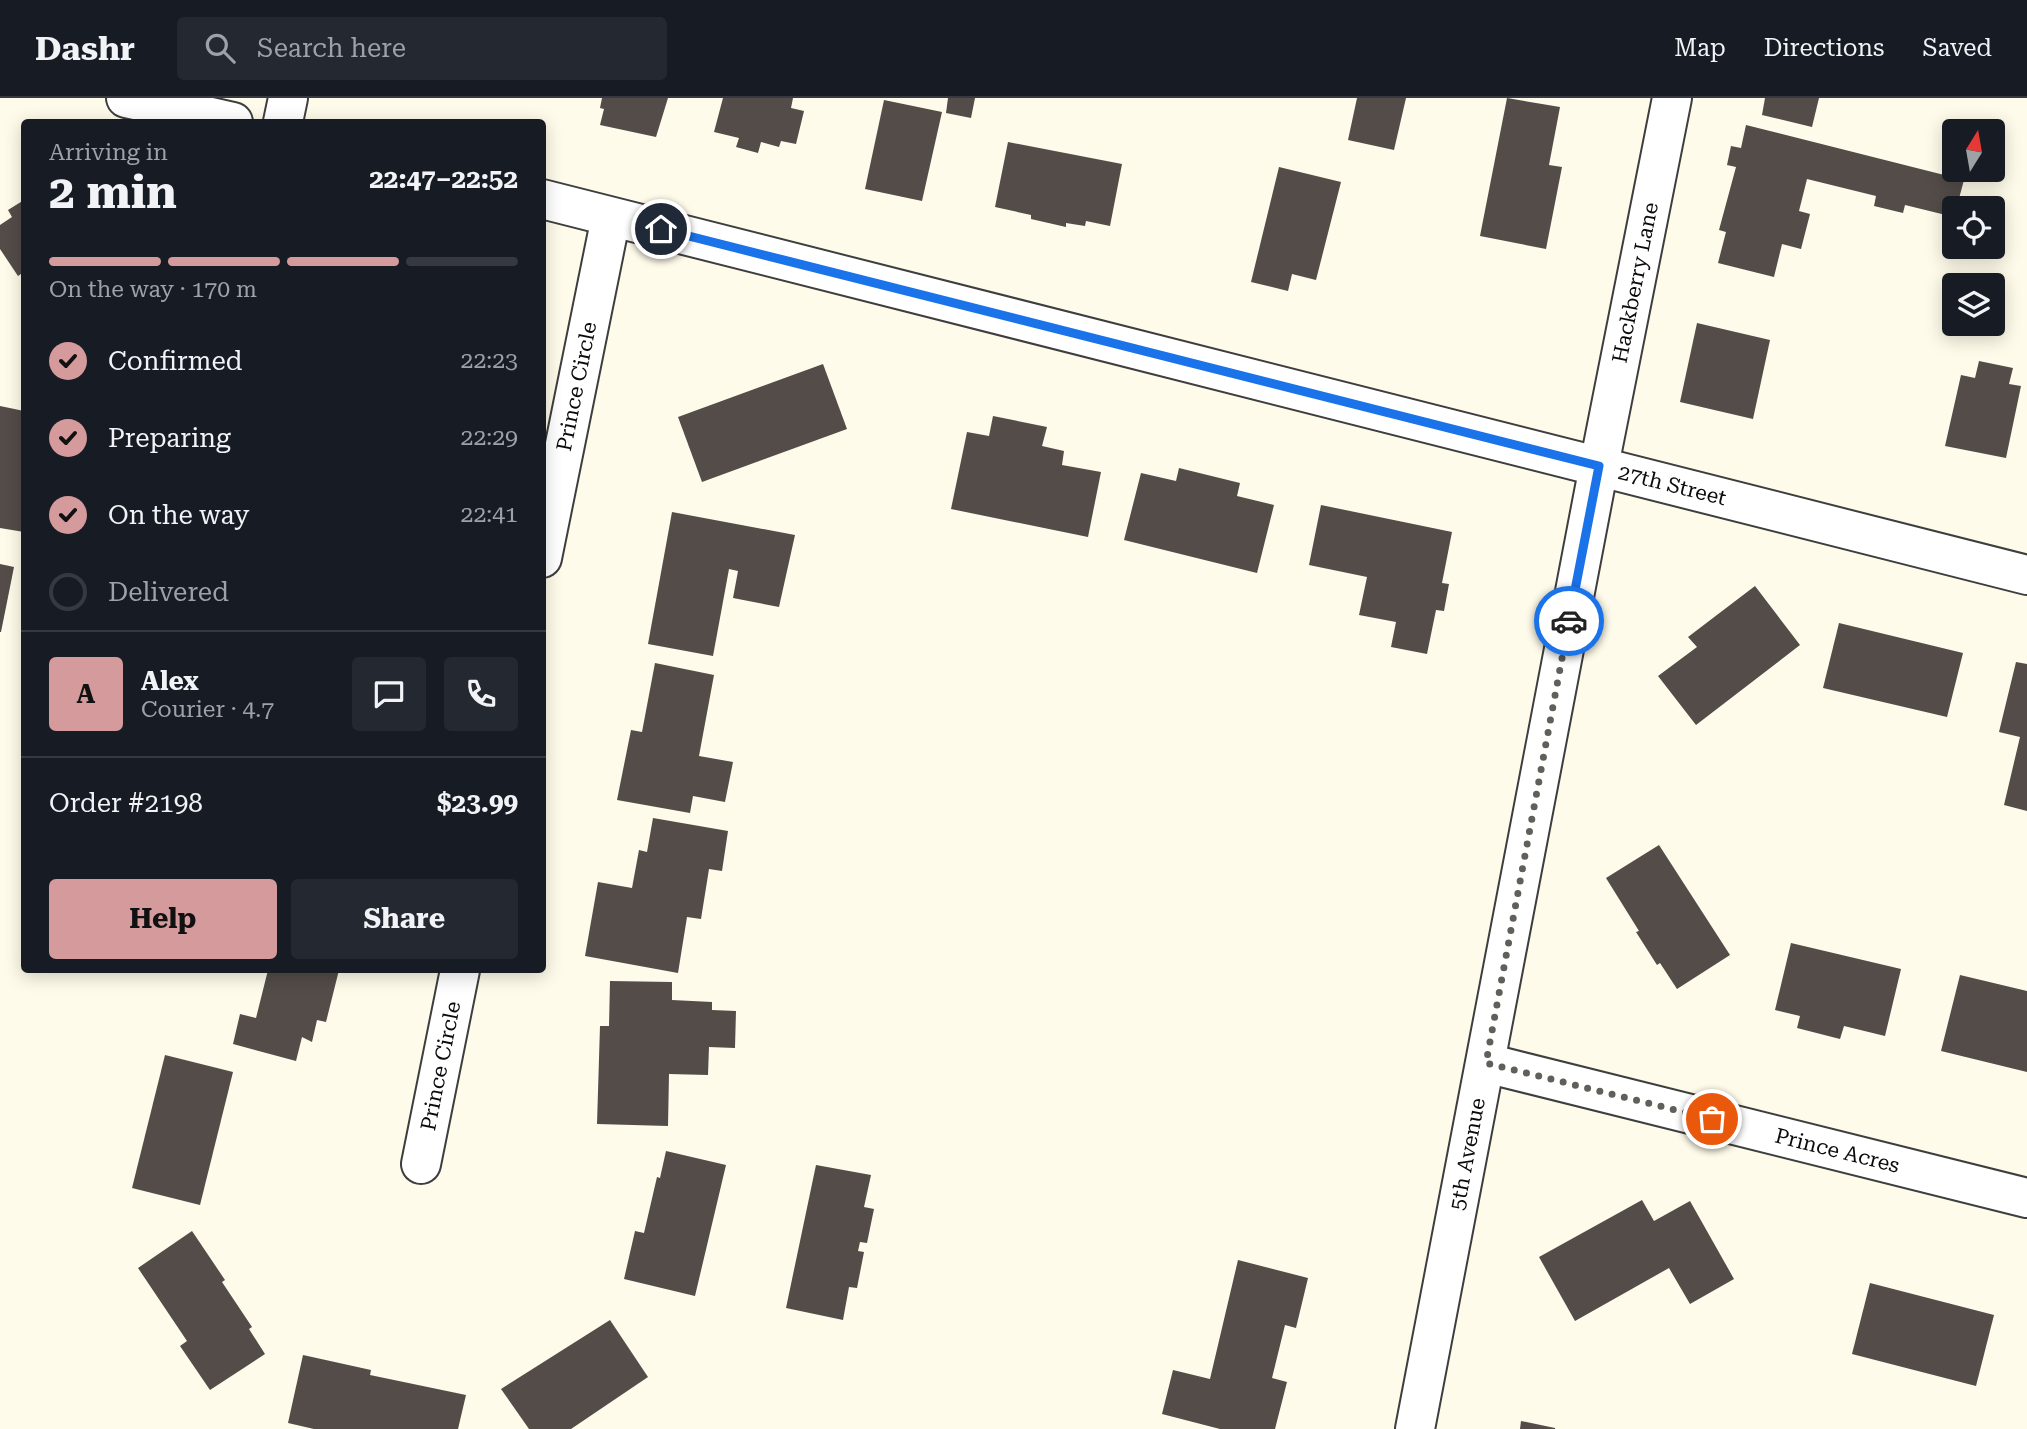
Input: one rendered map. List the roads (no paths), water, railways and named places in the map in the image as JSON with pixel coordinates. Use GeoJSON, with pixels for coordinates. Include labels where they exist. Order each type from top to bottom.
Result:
{"type":"FeatureCollection","features":[{"type":"Feature","properties":{"kind":"street"},"geometry":{"type":"LineString","coordinates":[[126,98],[220,119]]}},
{"type":"Feature","properties":{"kind":"street"},"geometry":{"type":"LineString","coordinates":[[284,119],[288,98]]}},
{"type":"Feature","properties":{"kind":"street","name":"Hackberry Lane"},"geometry":{"type":"LineString","coordinates":[[1599,466],[1672,98]]}},
{"type":"Feature","properties":{"kind":"street","name":"27th Street"},"geometry":{"type":"LineString","coordinates":[[546,200],[2027,575]]}},
{"type":"Feature","properties":{"kind":"street","name":"Prince Circle"},"geometry":{"type":"LineString","coordinates":[[546,538],[611,216]]}},
{"type":"Feature","properties":{"kind":"street","name":"5th Avenue"},"geometry":{"type":"LineString","coordinates":[[1415,1429],[1599,466]]}},
{"type":"Feature","properties":{"kind":"street","name":"Prince Circle"},"geometry":{"type":"LineString","coordinates":[[421,1164],[459,973]]}},
{"type":"Feature","properties":{"kind":"street","name":"Prince Acres"},"geometry":{"type":"LineString","coordinates":[[1486,1063],[2027,1198]]}}]}
